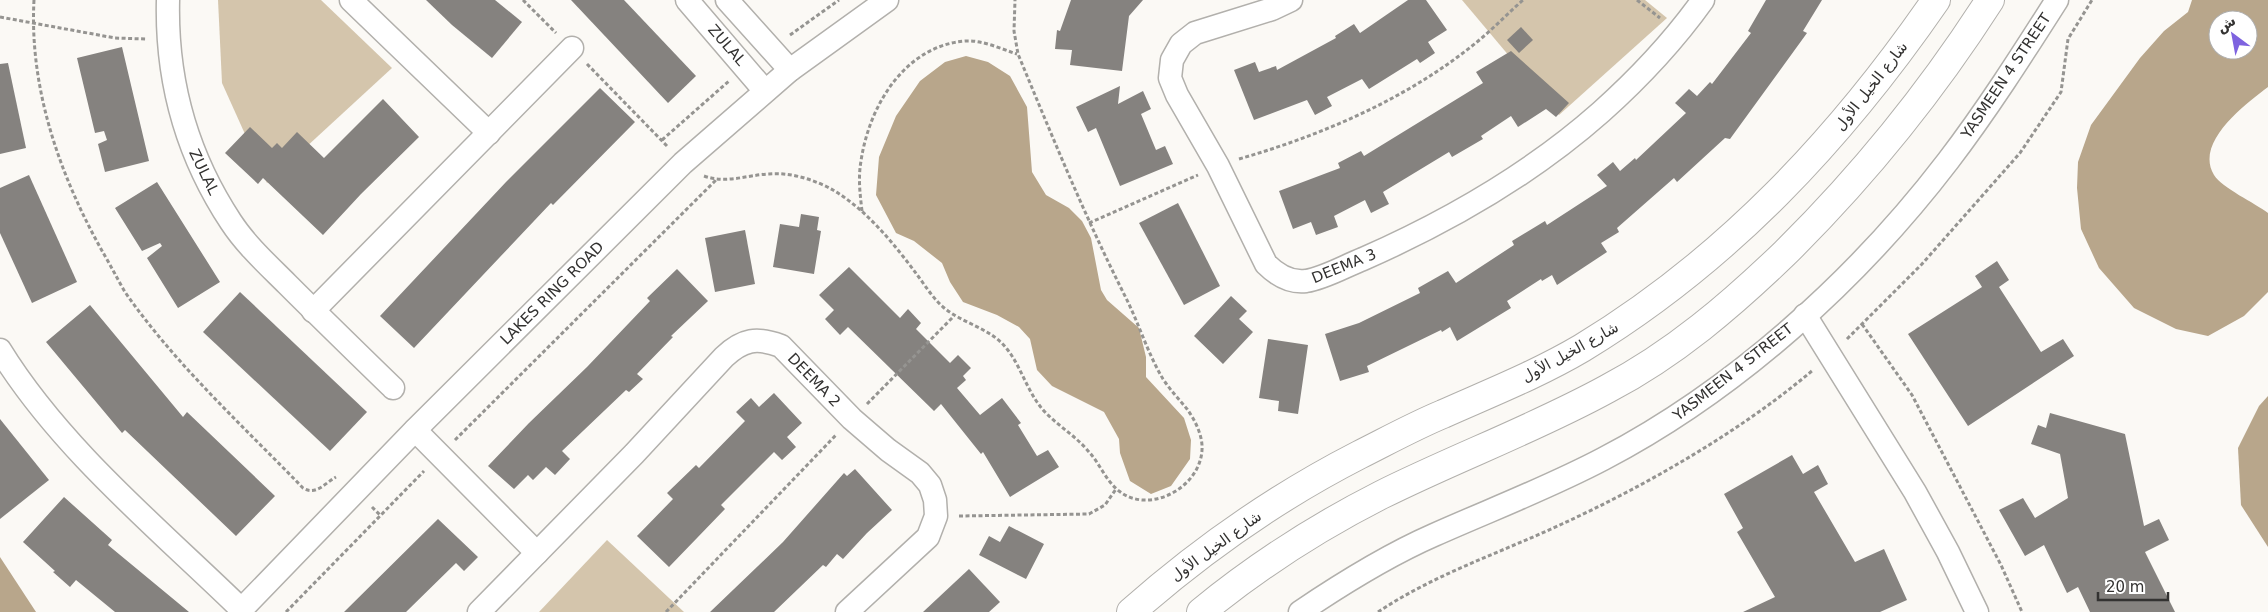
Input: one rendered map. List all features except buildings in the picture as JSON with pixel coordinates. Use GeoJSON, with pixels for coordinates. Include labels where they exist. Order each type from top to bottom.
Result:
{"type":"FeatureCollection","features":[{"type":"Feature","properties":{"kind":"main road","name":"شارع الخيل الأول"},"geometry":{"type":"LineString","coordinates":[[1131,612],[1196,557],[1272,504],[1357,456],[1439,415],[1522,379],[1580,349],[1634,315],[1686,277],[1773,197],[1824,145],[1871,89],[1936,0]]}},
{"type":"Feature","properties":{"kind":"main road"},"geometry":{"type":"LineString","coordinates":[[1201,612],[1297,542],[1380,496],[1608,389],[1665,355],[1718,315],[1814,224],[1859,176],[1941,73],[1990,0]]}},
{"type":"Feature","properties":{"kind":"street","name":"ZULAL"},"geometry":{"type":"LineString","coordinates":[[168,0],[167,37],[173,86],[186,134],[206,181],[232,224],[265,262],[393,388]]}},
{"type":"Feature","properties":{"kind":"street"},"geometry":{"type":"LineString","coordinates":[[351,0],[489,133]]}},
{"type":"Feature","properties":{"kind":"street","name":"ZULAL"},"geometry":{"type":"LineString","coordinates":[[688,0],[765,91]]}},
{"type":"Feature","properties":{"kind":"street","name":"ZULAL"},"geometry":{"type":"LineString","coordinates":[[727,0],[790,70]]}},
{"type":"Feature","properties":{"kind":"street","name":"LAKES RING ROAD"},"geometry":{"type":"LineString","coordinates":[[241,611],[415,430],[683,163],[790,70],[887,0]]}},
{"type":"Feature","properties":{"kind":"street","name":"DEEMA 3"},"geometry":{"type":"LineString","coordinates":[[1291,0],[1272,9],[1195,33],[1181,44],[1172,60],[1170,78],[1177,95],[1218,166],[1266,264],[1277,275],[1291,280],[1306,281],[1417,233],[1520,173],[1599,113],[1641,75],[1678,33],[1702,0]]}},
{"type":"Feature","properties":{"kind":"street","name":"YASMEEN 4 STREET"},"geometry":{"type":"LineString","coordinates":[[1300,612],[1357,574],[1432,536],[1515,501],[1602,459],[1683,412],[1745,366],[1805,315],[1879,243],[1947,162],[2008,76],[2057,0]]}},
{"type":"Feature","properties":{"kind":"street"},"geometry":{"type":"LineString","coordinates":[[313,311],[572,48]]}},
{"type":"Feature","properties":{"kind":"street"},"geometry":{"type":"LineString","coordinates":[[1805,315],[1914,492],[1948,552],[1977,612]]}},
{"type":"Feature","properties":{"kind":"street","name":"DEEMA 2"},"geometry":{"type":"LineString","coordinates":[[479,612],[735,346],[750,341],[766,340],[781,346],[852,418],[888,450],[920,473],[930,485],[935,500],[936,516]]}},
{"type":"Feature","properties":{"kind":"street"},"geometry":{"type":"LineString","coordinates":[[0,350],[50,419],[92,465],[241,611]]}},
{"type":"Feature","properties":{"kind":"street"},"geometry":{"type":"LineString","coordinates":[[415,430],[537,553]]}},
{"type":"Feature","properties":{"kind":"street"},"geometry":{"type":"LineString","coordinates":[[847,612],[928,537],[936,516]]}},
{"type":"Feature","properties":{"kind":"path"},"geometry":{"type":"LineString","coordinates":[[34,0],[33,22],[38,74],[50,130],[65,175],[90,230],[125,291],[190,371],[303,488],[309,492],[317,490],[336,476],[342,478],[381,516]]}},
{"type":"Feature","properties":{"kind":"path"},"geometry":{"type":"LineString","coordinates":[[523,0],[683,163],[698,174],[716,180],[734,180],[772,173],[792,176],[830,188],[847,199],[862,212],[901,254],[940,305],[954,316],[995,337],[1006,348],[1031,394],[1044,410],[1087,449],[1116,489],[1134,500],[1144,502],[1164,498],[1192,476],[1199,464],[1202,450],[1200,436],[1194,421],[1164,382],[1156,367],[1140,328],[1089,223],[1018,54],[1014,31],[1015,0]]}},
{"type":"Feature","properties":{"kind":"path"},"geometry":{"type":"LineString","coordinates":[[1089,223],[1218,166],[1286,146],[1351,118],[1414,86],[1472,46],[1523,0]]}},
{"type":"Feature","properties":{"kind":"path"},"geometry":{"type":"LineString","coordinates":[[1636,0],[1678,33]]}},
{"type":"Feature","properties":{"kind":"path"},"geometry":{"type":"LineString","coordinates":[[0,17],[115,38],[138,40],[167,37]]}},
{"type":"Feature","properties":{"kind":"path"},"geometry":{"type":"LineString","coordinates":[[862,212],[859,187],[860,162],[866,138],[874,114],[902,72],[920,55],[942,44],[968,41],[992,45],[1018,54]]}},
{"type":"Feature","properties":{"kind":"path"},"geometry":{"type":"LineString","coordinates":[[286,612],[439,455],[716,180]]}},
{"type":"Feature","properties":{"kind":"path"},"geometry":{"type":"LineString","coordinates":[[666,612],[852,418],[954,316]]}},
{"type":"Feature","properties":{"kind":"path"},"geometry":{"type":"LineString","coordinates":[[1862,324],[1912,395],[2001,565],[2022,612]]}},
{"type":"Feature","properties":{"kind":"path"},"geometry":{"type":"LineString","coordinates":[[936,516],[1089,514],[1105,505],[1116,489]]}},
{"type":"Feature","properties":{"kind":"shaded area"},"geometry":{"type":"Polygon","coordinates":[[[218,0],[321,0],[392,68],[267,183],[222,83],[218,0]]]}},
{"type":"Feature","properties":{"kind":"shaded area"},"geometry":{"type":"Polygon","coordinates":[[[1462,0],[1645,0],[1667,18],[1559,115],[1462,0]]]}},
{"type":"Feature","properties":{"kind":"shaded area"},"geometry":{"type":"Polygon","coordinates":[[[2192,0],[2268,0],[2268,87],[2247,103],[2225,125],[2216,137],[2211,150],[2210,162],[2214,175],[2218,180],[2268,213],[2268,292],[2244,316],[2208,336],[2176,329],[2134,308],[2099,268],[2081,229],[2077,188],[2078,162],[2091,125],[2140,58],[2164,31],[2188,12],[2192,0]]]}},
{"type":"Feature","properties":{"kind":"shaded area"},"geometry":{"type":"Polygon","coordinates":[[[966,56],[988,62],[1010,76],[1027,107],[1032,172],[1046,195],[1069,208],[1082,221],[1091,238],[1101,290],[1107,300],[1139,328],[1146,357],[1146,377],[1184,418],[1191,440],[1190,459],[1171,486],[1151,494],[1130,481],[1120,453],[1119,439],[1104,412],[1052,386],[1037,370],[1030,339],[1019,327],[997,315],[963,302],[950,282],[942,263],[914,241],[896,233],[876,195],[879,157],[896,116],[920,81],[945,62],[966,56]]]}},
{"type":"Feature","properties":{"kind":"shaded area"},"geometry":{"type":"Polygon","coordinates":[[[2268,396],[2268,547],[2241,505],[2238,448],[2259,406],[2268,396]]]}},
{"type":"Feature","properties":{"kind":"shaded area"},"geometry":{"type":"Polygon","coordinates":[[[607,540],[684,612],[539,612],[607,540]]]}},
{"type":"Feature","properties":{"kind":"shaded area"},"geometry":{"type":"Polygon","coordinates":[[[0,557],[36,612],[0,612],[0,557]]]}}]}
